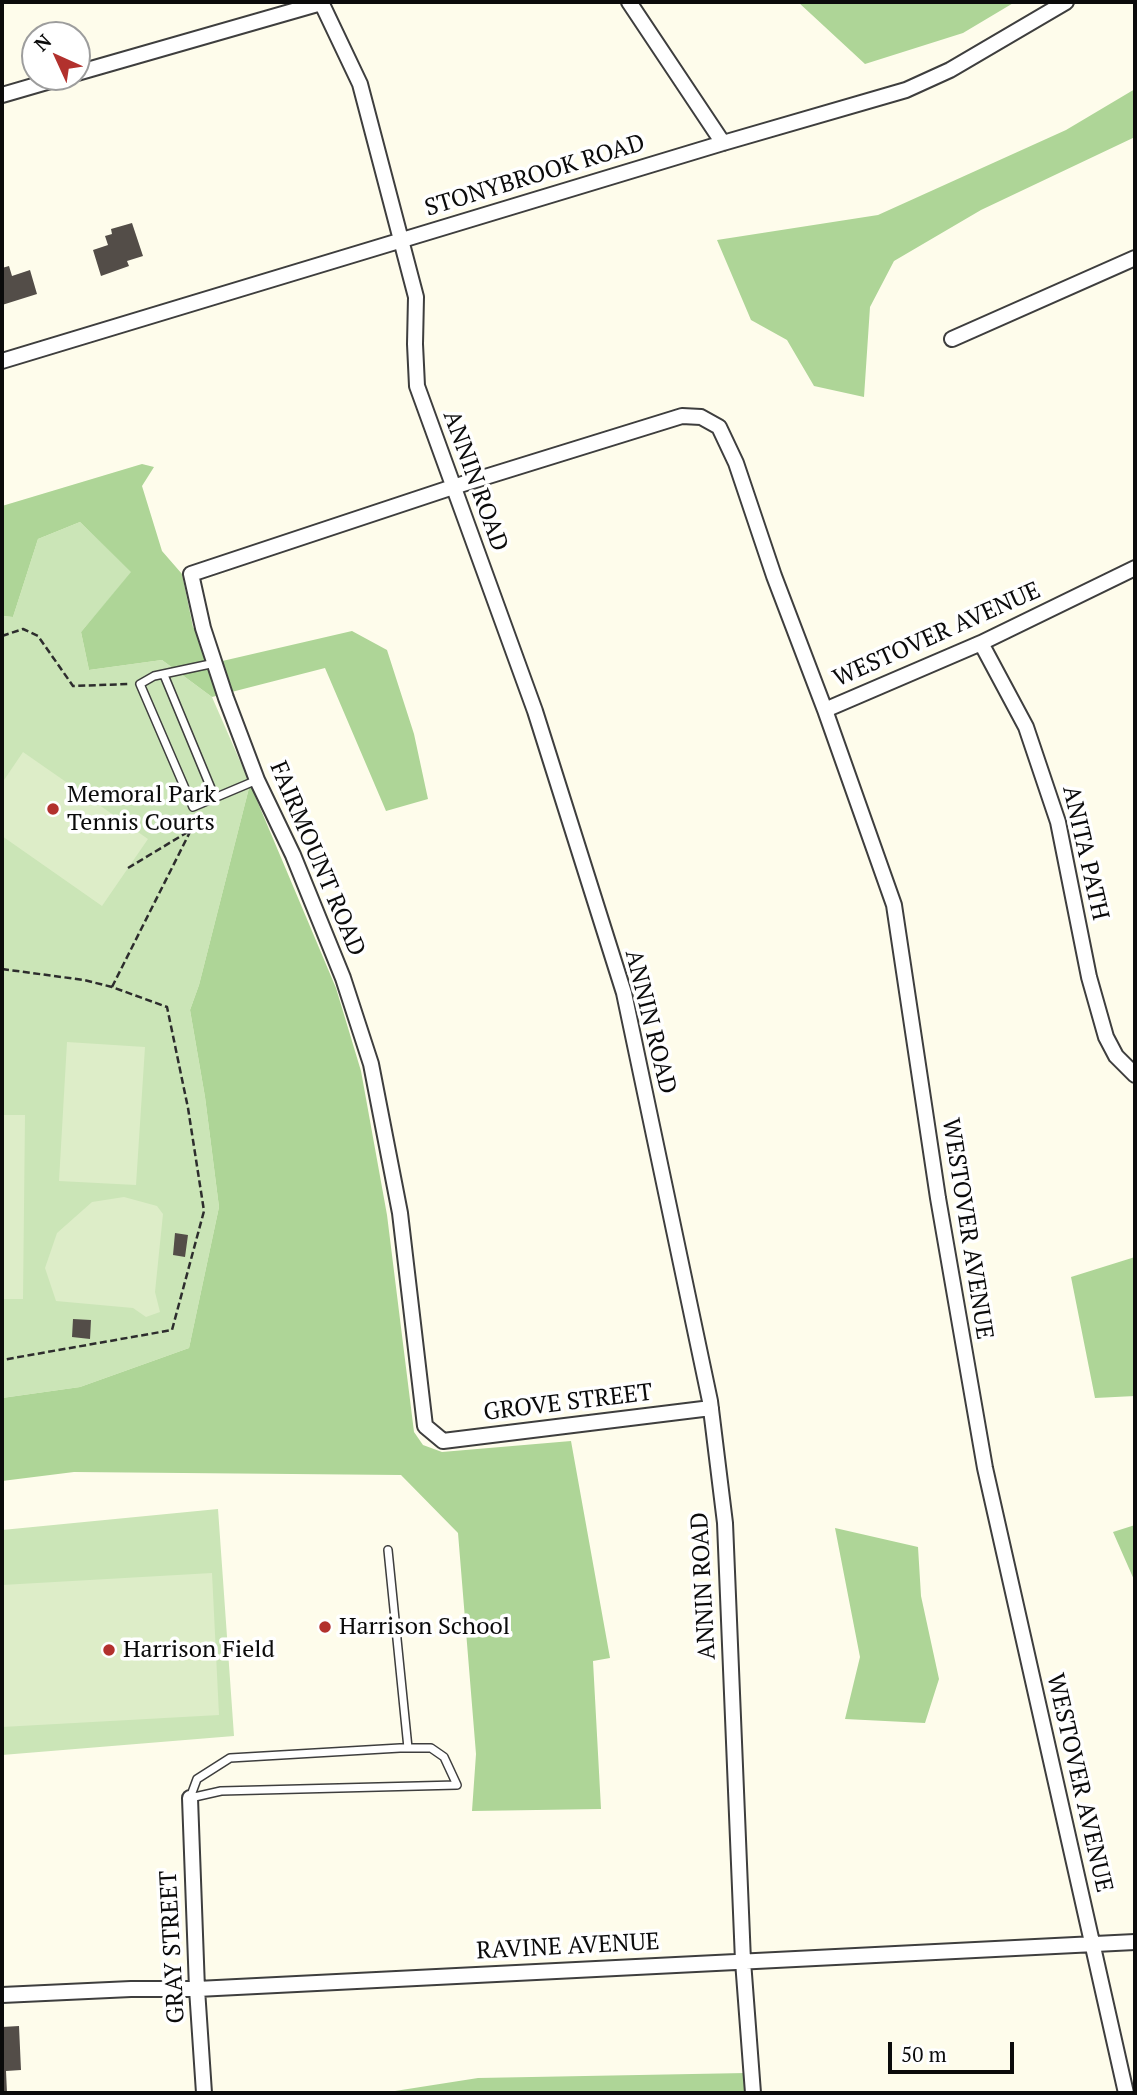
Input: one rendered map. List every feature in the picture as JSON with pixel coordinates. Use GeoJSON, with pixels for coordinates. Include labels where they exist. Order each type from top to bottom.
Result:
{"type":"FeatureCollection","features":[{"type":"Feature","properties":{"kind":"street"},"geometry":{"type":"LineString","coordinates":[[91,69],[321,2]]}},
{"type":"Feature","properties":{"kind":"street","name":"ANNIN ROAD"},"geometry":{"type":"LineString","coordinates":[[321,2],[360,84],[402,240],[416,297],[417,386],[535,711],[624,993],[711,1408],[724,1523],[743,1961],[753,2093]]}},
{"type":"Feature","properties":{"kind":"street"},"geometry":{"type":"LineString","coordinates":[[629,2],[723,143]]}},
{"type":"Feature","properties":{"kind":"street","name":"STONYBROOK ROAD"},"geometry":{"type":"LineString","coordinates":[[2,361],[906,90],[950,70],[1066,2]]}},
{"type":"Feature","properties":{"kind":"street"},"geometry":{"type":"LineString","coordinates":[[2,95],[21,89]]}},
{"type":"Feature","properties":{"kind":"street"},"geometry":{"type":"LineString","coordinates":[[952,339],[1135,258]]}},
{"type":"Feature","properties":{"kind":"street"},"geometry":{"type":"LineString","coordinates":[[453,487],[682,416],[701,417],[719,427],[736,463],[774,576],[825,710]]}},
{"type":"Feature","properties":{"kind":"street","name":"FAIRMOUNT ROAD"},"geometry":{"type":"LineString","coordinates":[[433,1435],[425,1426],[400,1213],[371,1064],[343,978],[293,855],[257,780],[226,698],[203,628],[191,574],[453,487]]}},
{"type":"Feature","properties":{"kind":"street","name":"WESTOVER AVENUE"},"geometry":{"type":"LineString","coordinates":[[1126,2093],[985,1468],[938,1198],[894,905],[825,710],[981,643],[1135,568]]}},
{"type":"Feature","properties":{"kind":"street","name":"ANITA PATH"},"geometry":{"type":"LineString","coordinates":[[981,643],[1026,727],[1058,822],[1089,977],[1106,1037],[1116,1056],[1135,1075]]}},
{"type":"Feature","properties":{"kind":"street","name":"GROVE STREET"},"geometry":{"type":"LineString","coordinates":[[433,1435],[443,1441],[711,1408]]}},
{"type":"Feature","properties":{"kind":"street","name":"GRAY STREET"},"geometry":{"type":"LineString","coordinates":[[190,1798],[204,2093]]}},
{"type":"Feature","properties":{"kind":"street","name":"RAVINE AVENUE"},"geometry":{"type":"LineString","coordinates":[[2,1996],[131,1989],[197,1989],[1135,1942]]}},
{"type":"Feature","properties":{"kind":"lane"},"geometry":{"type":"LineString","coordinates":[[216,663],[154,676],[140,684],[192,807],[257,780]]}},
{"type":"Feature","properties":{"kind":"lane"},"geometry":{"type":"LineString","coordinates":[[164,675],[215,798]]}},
{"type":"Feature","properties":{"kind":"lane"},"geometry":{"type":"LineString","coordinates":[[388,1550],[408,1748]]}},
{"type":"Feature","properties":{"kind":"lane"},"geometry":{"type":"LineString","coordinates":[[408,1748],[431,1748],[444,1757],[457,1784],[221,1791],[190,1798],[197,1779],[230,1758],[408,1748]]}},
{"type":"Feature","properties":{"kind":"path"},"geometry":{"type":"LineString","coordinates":[[2,636],[23,629],[38,636],[73,686],[140,684]]}},
{"type":"Feature","properties":{"kind":"path"},"geometry":{"type":"LineString","coordinates":[[112,987],[191,830],[192,807]]}},
{"type":"Feature","properties":{"kind":"path"},"geometry":{"type":"LineString","coordinates":[[128,868],[191,830]]}},
{"type":"Feature","properties":{"kind":"path"},"geometry":{"type":"LineString","coordinates":[[2,968],[84,980],[167,1007],[188,1108],[204,1211],[172,1329],[2,1360]]}},
{"type":"Feature","properties":{"kind":"green space"},"geometry":{"type":"Polygon","coordinates":[[[798,2],[1015,2],[963,33],[865,64],[798,2]]]}},
{"type":"Feature","properties":{"kind":"green space"},"geometry":{"type":"Polygon","coordinates":[[[1135,89],[1135,137],[981,210],[894,261],[870,307],[864,397],[814,386],[787,340],[751,320],[717,240],[878,215],[1066,130],[1135,89]]]}},
{"type":"Feature","properties":{"kind":"green space"},"geometry":{"type":"Polygon","coordinates":[[[142,464],[154,467],[142,486],[162,551],[182,574],[193,627],[218,662],[352,631],[387,650],[414,734],[428,799],[386,811],[325,668],[212,697],[162,660],[89,670],[81,632],[131,572],[80,522],[38,539],[13,617],[2,616],[2,506],[142,464]]]}},
{"type":"Feature","properties":{"kind":"green space"},"geometry":{"type":"Polygon","coordinates":[[[80,522],[132,572],[81,632],[89,670],[162,660],[212,697],[250,784],[199,985],[190,1010],[205,1097],[219,1207],[189,1348],[80,1387],[2,1398],[2,616],[13,617],[38,539],[80,522]]]}},
{"type":"Feature","properties":{"kind":"green space","name":"Memoral Park Tennis Courts"},"geometry":{"type":"Polygon","coordinates":[[[23,752],[148,839],[102,906],[2,836],[2,783],[23,752]]]}},
{"type":"Feature","properties":{"kind":"green space"},"geometry":{"type":"Polygon","coordinates":[[[250,784],[336,988],[361,1071],[387,1215],[414,1432],[423,1445],[442,1452],[571,1441],[610,1658],[593,1661],[601,1809],[472,1811],[476,1754],[458,1533],[401,1475],[74,1472],[2,1481],[2,1398],[80,1387],[189,1348],[219,1207],[205,1097],[190,1010],[199,985],[250,784]]]}},
{"type":"Feature","properties":{"kind":"green space"},"geometry":{"type":"Polygon","coordinates":[[[67,1042],[145,1047],[136,1185],[59,1181],[67,1042]]]}},
{"type":"Feature","properties":{"kind":"green space"},"geometry":{"type":"Polygon","coordinates":[[[2,1115],[25,1115],[23,1299],[2,1299],[2,1115]]]}},
{"type":"Feature","properties":{"kind":"green space"},"geometry":{"type":"Polygon","coordinates":[[[124,1197],[157,1206],[163,1214],[155,1292],[160,1312],[146,1317],[133,1308],[56,1301],[45,1268],[57,1233],[92,1202],[124,1197]]]}},
{"type":"Feature","properties":{"kind":"green space"},"geometry":{"type":"Polygon","coordinates":[[[1135,1257],[1135,1396],[1095,1398],[1071,1277],[1135,1257]]]}},
{"type":"Feature","properties":{"kind":"green space","name":"Harrison Field"},"geometry":{"type":"Polygon","coordinates":[[[218,1509],[234,1736],[2,1755],[2,1530],[218,1509]]]}},
{"type":"Feature","properties":{"kind":"green space"},"geometry":{"type":"Polygon","coordinates":[[[1135,1525],[1135,1582],[1113,1532],[1135,1525]]]}},
{"type":"Feature","properties":{"kind":"green space"},"geometry":{"type":"Polygon","coordinates":[[[835,1528],[918,1547],[921,1596],[939,1679],[925,1723],[845,1719],[860,1657],[835,1528]]]}},
{"type":"Feature","properties":{"kind":"green space","name":"Harrison Field"},"geometry":{"type":"Polygon","coordinates":[[[212,1573],[219,1715],[2,1727],[2,1585],[212,1573]]]}},
{"type":"Feature","properties":{"kind":"green space"},"geometry":{"type":"Polygon","coordinates":[[[746,2073],[746,2093],[394,2093],[478,2078],[746,2073]]]}},
{"type":"Feature","properties":{"kind":"building"},"geometry":{"type":"Polygon","coordinates":[[[132,223],[143,256],[127,261],[129,266],[101,276],[93,250],[108,245],[105,236],[112,234],[111,229],[132,223]]]}},
{"type":"Feature","properties":{"kind":"building"},"geometry":{"type":"Polygon","coordinates":[[[9,266],[12,276],[30,270],[37,294],[2,305],[2,268],[9,266]]]}},
{"type":"Feature","properties":{"kind":"building"},"geometry":{"type":"Polygon","coordinates":[[[175,1233],[188,1235],[185,1257],[173,1255],[175,1233]]]}},
{"type":"Feature","properties":{"kind":"building"},"geometry":{"type":"Polygon","coordinates":[[[73,1319],[91,1320],[90,1339],[72,1337],[73,1319]]]}},
{"type":"Feature","properties":{"kind":"building"},"geometry":{"type":"Polygon","coordinates":[[[19,2026],[21,2070],[6,2071],[7,2093],[2,2093],[2,2027],[19,2026]]]}},
{"type":"Feature","properties":{"kind":"place","name":"Memoral Park Tennis Courts"},"geometry":{"type":"Point","coordinates":[53,809]}},
{"type":"Feature","properties":{"kind":"place","name":"Harrison School"},"geometry":{"type":"Point","coordinates":[325,1627]}},
{"type":"Feature","properties":{"kind":"place","name":"Harrison Field"},"geometry":{"type":"Point","coordinates":[109,1650]}}]}
